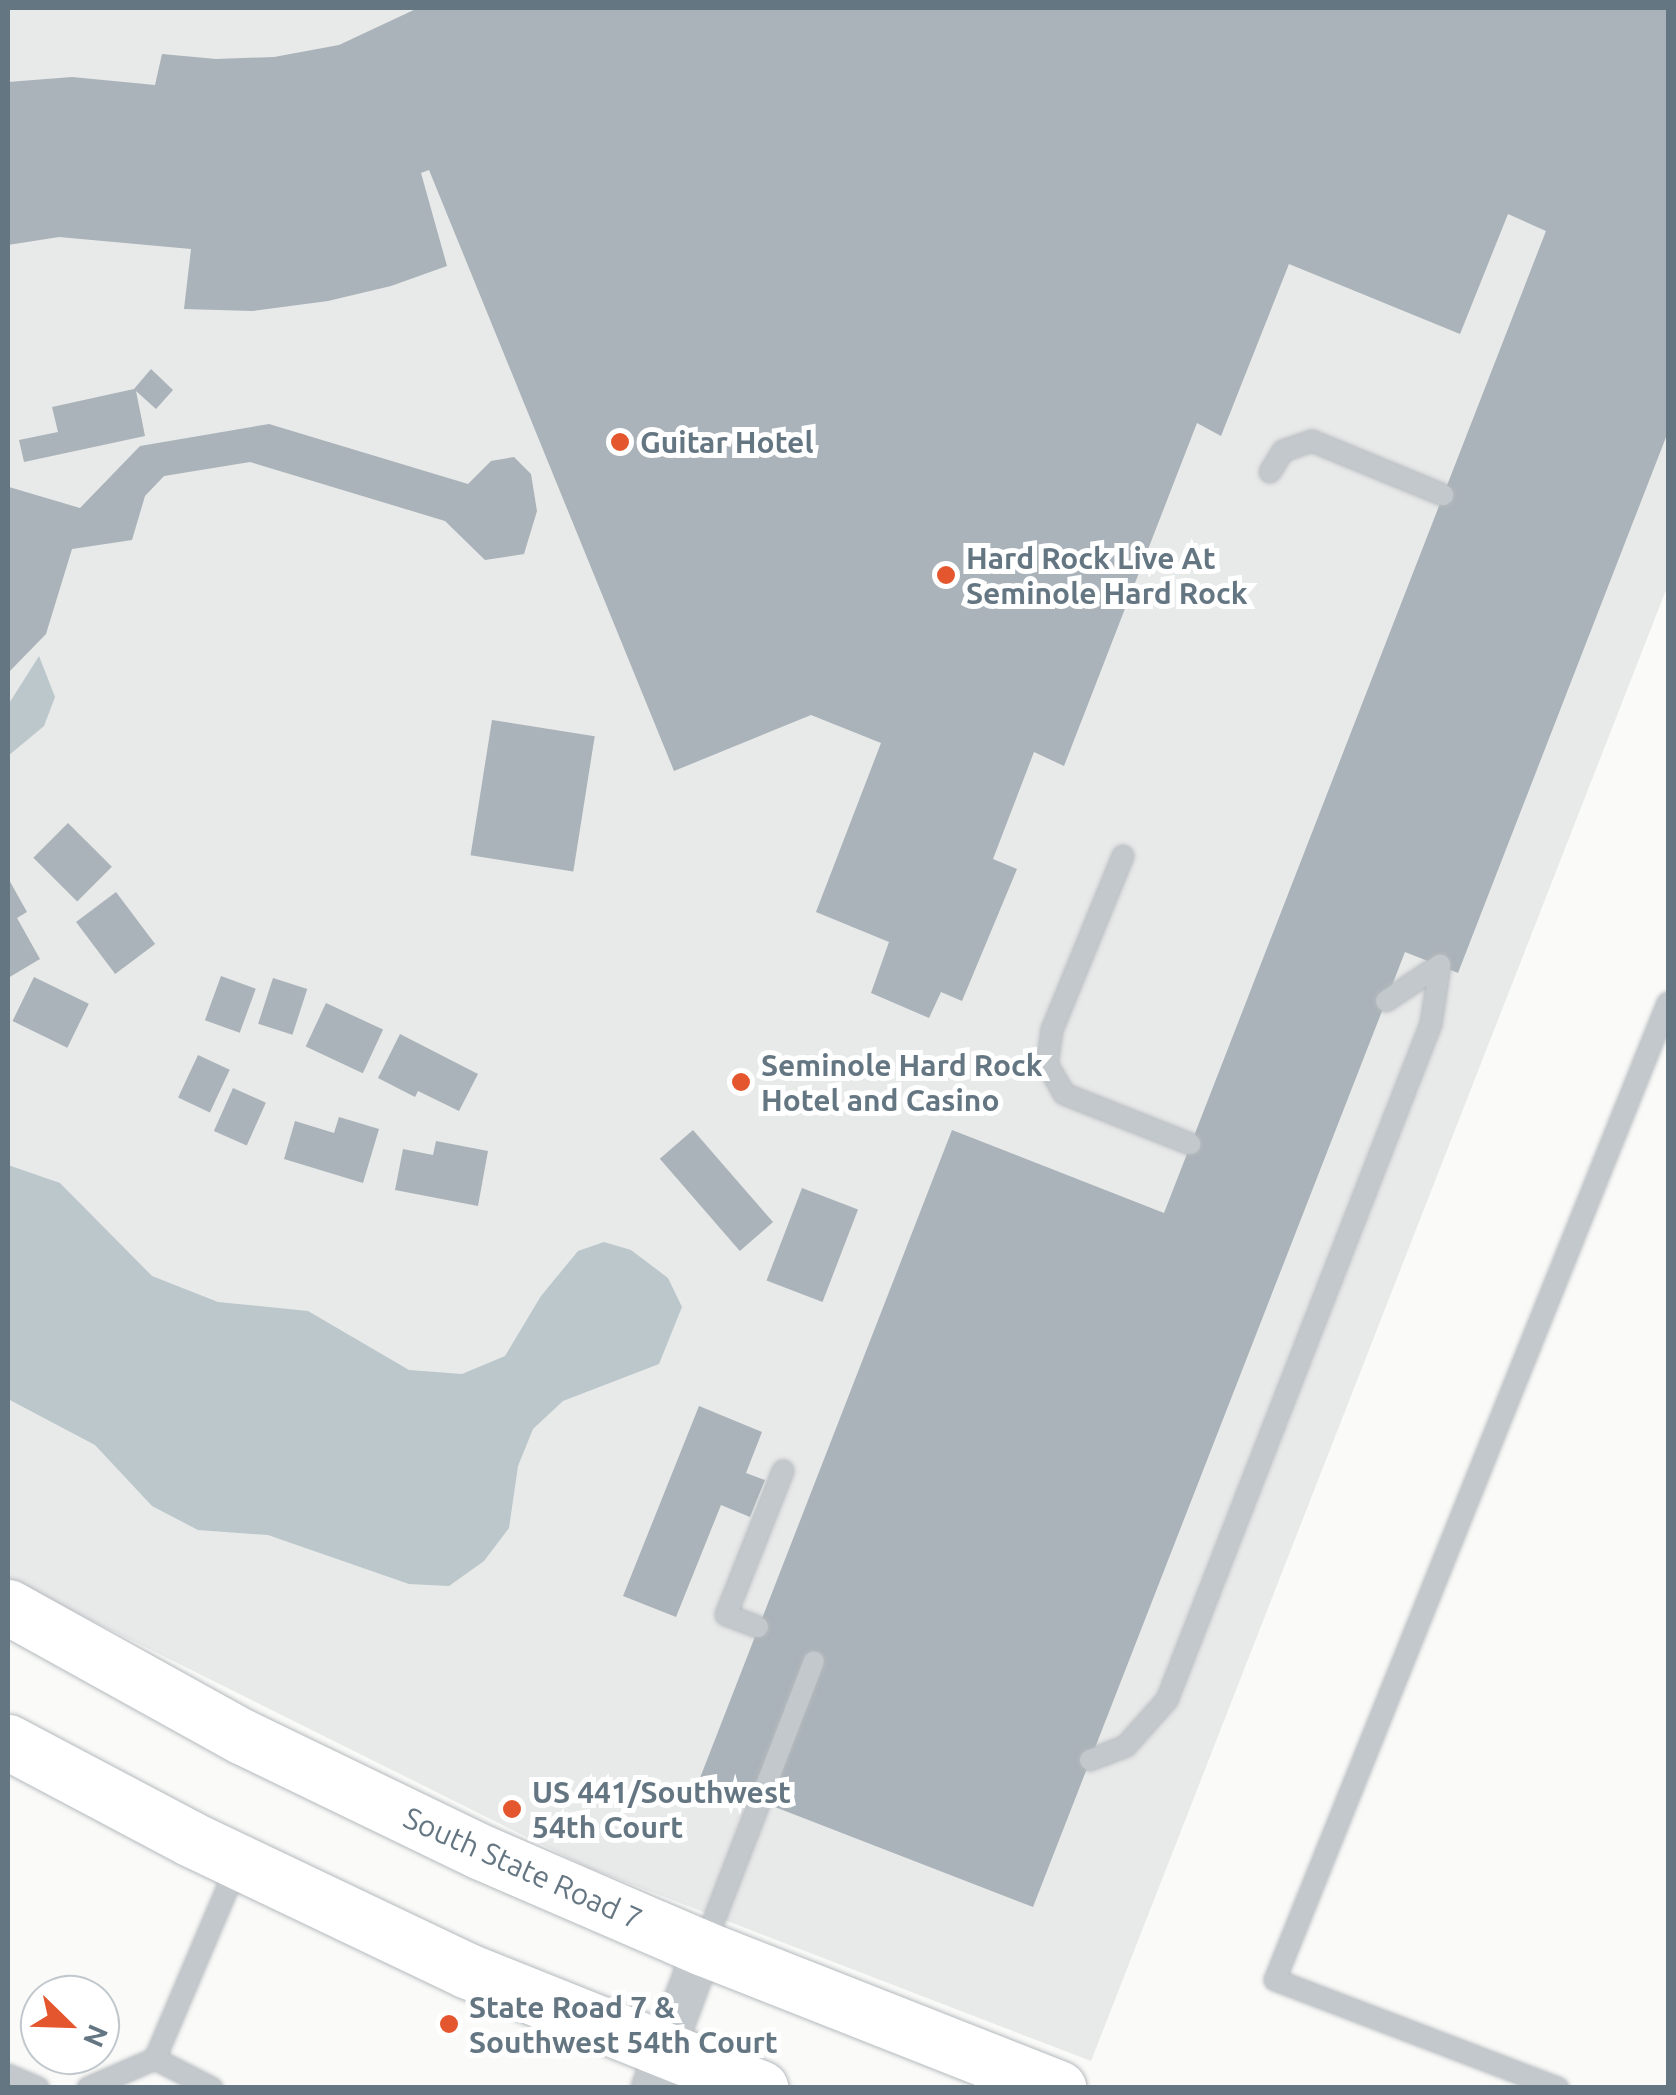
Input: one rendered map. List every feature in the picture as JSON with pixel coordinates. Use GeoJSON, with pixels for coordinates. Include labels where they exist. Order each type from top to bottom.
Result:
{"type":"FeatureCollection","features":[{"type":"Feature","properties":{"kind":"main road","name":"South State Road 7"},"geometry":{"type":"LineString","coordinates":[[8,1607],[242,1736],[482,1852],[703,1948],[1058,2088]]}},
{"type":"Feature","properties":{"kind":"main road"},"geometry":{"type":"LineString","coordinates":[[8,1742],[239,1861],[468,1970],[658,2070],[761,2088]]}},
{"type":"Feature","properties":{"kind":"street"},"geometry":{"type":"LineString","coordinates":[[658,2070],[703,1948]]}},
{"type":"Feature","properties":{"kind":"lane"},"geometry":{"type":"LineString","coordinates":[[1270,472],[1283,451],[1312,442],[1444,495]]}},
{"type":"Feature","properties":{"kind":"lane"},"geometry":{"type":"LineString","coordinates":[[1123,856],[1052,1030],[1047,1064],[1064,1094],[1190,1144]]}},
{"type":"Feature","properties":{"kind":"lane"},"geometry":{"type":"LineString","coordinates":[[1090,1760],[1126,1746],[1167,1700],[1431,1024],[1440,965],[1386,1000]]}},
{"type":"Feature","properties":{"kind":"lane"},"geometry":{"type":"LineString","coordinates":[[1558,2088],[1275,1980],[1667,1013]]}},
{"type":"Feature","properties":{"kind":"lane"},"geometry":{"type":"LineString","coordinates":[[758,1627],[726,1614],[783,1472]]}},
{"type":"Feature","properties":{"kind":"lane"},"geometry":{"type":"LineString","coordinates":[[703,1948],[814,1661]]}},
{"type":"Feature","properties":{"kind":"lane"},"geometry":{"type":"LineString","coordinates":[[88,2088],[155,2059],[239,1861]]}},
{"type":"Feature","properties":{"kind":"lane"},"geometry":{"type":"LineString","coordinates":[[155,2059],[176,2079],[212,2088]]}},
{"type":"Feature","properties":{"kind":"lane"},"geometry":{"type":"LineString","coordinates":[[8,2075],[38,2088]]}},
{"type":"Feature","properties":{"kind":"shaded area","name":"Seminole Hard Rock Hotel and Casino"},"geometry":{"type":"Polygon","coordinates":[[[8,8],[1668,8],[1668,585],[1091,2061],[589,1868],[8,1579],[8,8]]]}},
{"type":"Feature","properties":{"kind":"shaded area"},"geometry":{"type":"Polygon","coordinates":[[[39,656],[55,697],[44,726],[8,756],[8,705],[39,656]]]}},
{"type":"Feature","properties":{"kind":"shaded area"},"geometry":{"type":"Polygon","coordinates":[[[8,1165],[60,1183],[152,1276],[218,1302],[308,1311],[409,1370],[462,1374],[505,1356],[541,1296],[578,1251],[604,1242],[631,1250],[668,1278],[682,1307],[659,1364],[563,1401],[533,1429],[518,1466],[509,1528],[484,1561],[449,1586],[409,1584],[268,1535],[198,1530],[152,1506],[95,1445],[8,1399],[8,1165]]]}},
{"type":"Feature","properties":{"kind":"building"},"geometry":{"type":"Polygon","coordinates":[[[418,8],[1668,8],[1668,432],[1458,973],[1405,952],[1033,1907],[700,1778],[952,1130],[1164,1213],[1546,231],[1508,214],[1460,334],[1289,264],[1221,436],[1197,423],[1064,766],[1034,752],[993,859],[1017,869],[962,1001],[941,992],[929,1018],[871,993],[889,942],[816,912],[881,743],[811,715],[674,771],[429,170],[421,173],[447,266],[391,286],[328,301],[253,311],[184,309],[191,249],[59,237],[8,245],[8,82],[72,77],[155,85],[162,54],[216,59],[274,57],[339,45],[418,8]]]}},
{"type":"Feature","properties":{"kind":"building"},"geometry":{"type":"Polygon","coordinates":[[[151,369],[173,390],[156,409],[136,391],[145,436],[24,462],[19,440],[58,432],[52,407],[134,389],[151,369]]]}},
{"type":"Feature","properties":{"kind":"building"},"geometry":{"type":"Polygon","coordinates":[[[269,424],[468,484],[491,461],[514,457],[531,474],[537,511],[524,554],[485,560],[445,521],[250,462],[164,476],[145,496],[132,540],[72,549],[46,634],[8,673],[9,487],[80,508],[140,446],[269,424]]]}},
{"type":"Feature","properties":{"kind":"building"},"geometry":{"type":"Polygon","coordinates":[[[492,720],[595,736],[573,872],[471,855],[492,720]]]}},
{"type":"Feature","properties":{"kind":"building"},"geometry":{"type":"Polygon","coordinates":[[[68,823],[112,867],[77,901],[33,858],[68,823]]]}},
{"type":"Feature","properties":{"kind":"building"},"geometry":{"type":"Polygon","coordinates":[[[8,878],[27,912],[17,918],[40,959],[8,978],[8,878]]]}},
{"type":"Feature","properties":{"kind":"building"},"geometry":{"type":"Polygon","coordinates":[[[116,892],[155,944],[115,974],[76,922],[116,892]]]}},
{"type":"Feature","properties":{"kind":"building"},"geometry":{"type":"Polygon","coordinates":[[[221,976],[256,989],[240,1033],[205,1020],[221,976]]]}},
{"type":"Feature","properties":{"kind":"building"},"geometry":{"type":"Polygon","coordinates":[[[34,977],[89,1004],[67,1048],[13,1021],[34,977]]]}},
{"type":"Feature","properties":{"kind":"building"},"geometry":{"type":"Polygon","coordinates":[[[273,978],[307,989],[292,1035],[258,1024],[273,978]]]}},
{"type":"Feature","properties":{"kind":"building"},"geometry":{"type":"Polygon","coordinates":[[[326,1003],[383,1030],[363,1073],[306,1047],[326,1003]]]}},
{"type":"Feature","properties":{"kind":"building"},"geometry":{"type":"Polygon","coordinates":[[[400,1034],[478,1074],[459,1111],[418,1091],[415,1097],[378,1078],[400,1034]]]}},
{"type":"Feature","properties":{"kind":"building"},"geometry":{"type":"Polygon","coordinates":[[[198,1055],[230,1070],[210,1112],[178,1098],[198,1055]]]}},
{"type":"Feature","properties":{"kind":"building"},"geometry":{"type":"Polygon","coordinates":[[[233,1088],[266,1103],[247,1146],[214,1131],[233,1088]]]}},
{"type":"Feature","properties":{"kind":"building"},"geometry":{"type":"Polygon","coordinates":[[[339,1117],[379,1129],[363,1183],[284,1159],[295,1121],[334,1133],[339,1117]]]}},
{"type":"Feature","properties":{"kind":"building"},"geometry":{"type":"Polygon","coordinates":[[[693,1130],[773,1222],[740,1251],[660,1159],[693,1130]]]}},
{"type":"Feature","properties":{"kind":"building"},"geometry":{"type":"Polygon","coordinates":[[[436,1141],[488,1151],[478,1206],[395,1190],[403,1149],[433,1155],[436,1141]]]}},
{"type":"Feature","properties":{"kind":"building"},"geometry":{"type":"Polygon","coordinates":[[[802,1188],[858,1210],[823,1302],[767,1280],[802,1188]]]}},
{"type":"Feature","properties":{"kind":"building"},"geometry":{"type":"Polygon","coordinates":[[[699,1406],[762,1432],[746,1473],[765,1480],[750,1517],[721,1505],[676,1617],[623,1596],[699,1406]]]}},
{"type":"Feature","properties":{"kind":"place","name":"Guitar Hotel"},"geometry":{"type":"Point","coordinates":[620,442]}},
{"type":"Feature","properties":{"kind":"place","name":"Hard Rock Live At Seminole Hard Rock"},"geometry":{"type":"Point","coordinates":[946,575]}},
{"type":"Feature","properties":{"kind":"place","name":"Seminole Hard Rock Hotel and Casino"},"geometry":{"type":"Point","coordinates":[741,1082]}},
{"type":"Feature","properties":{"kind":"place","name":"US 441/Southwest 54th Court"},"geometry":{"type":"Point","coordinates":[512,1809]}},
{"type":"Feature","properties":{"kind":"place","name":"State Road 7 & Southwest 54th Court"},"geometry":{"type":"Point","coordinates":[449,2024]}}]}
